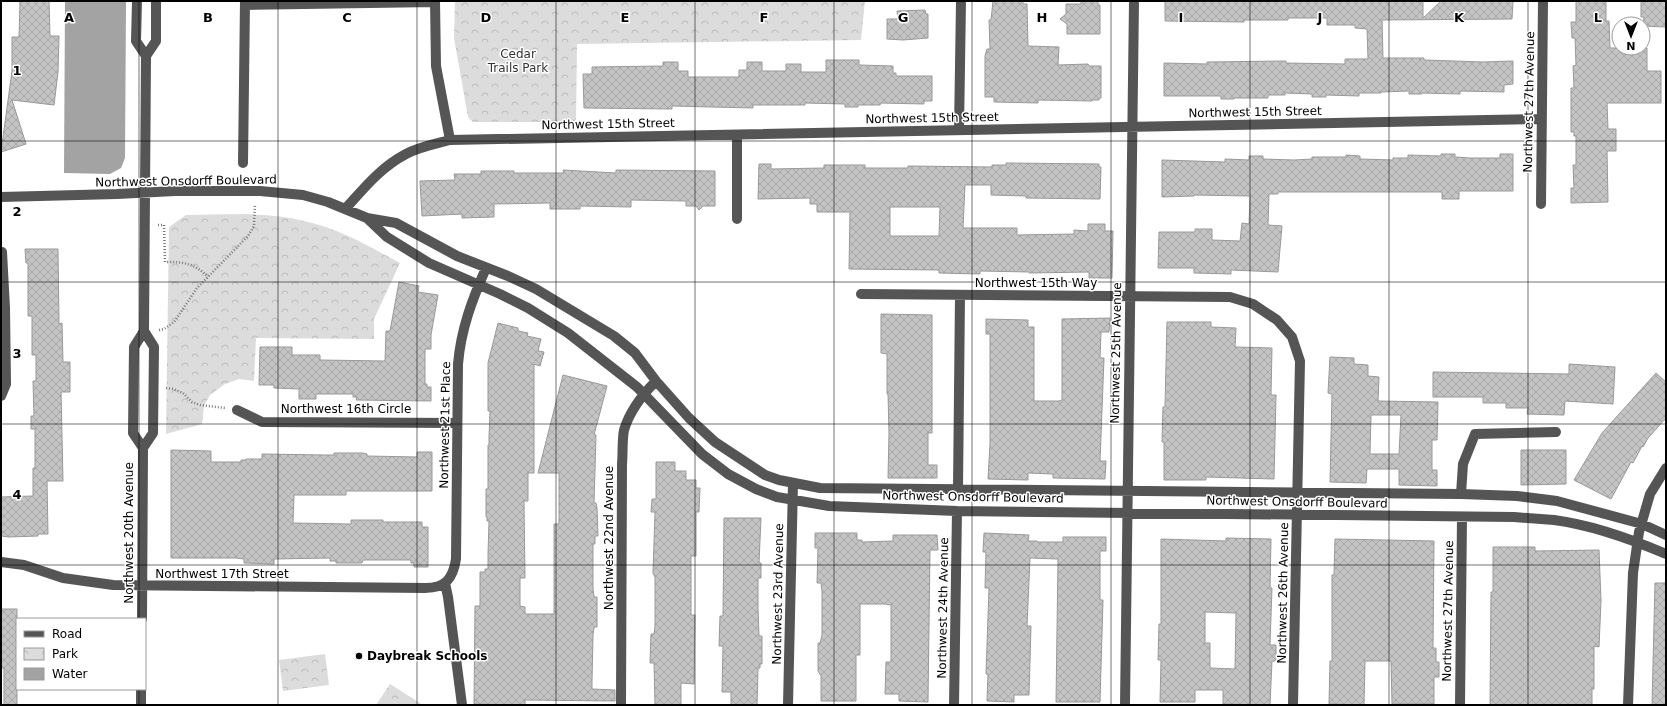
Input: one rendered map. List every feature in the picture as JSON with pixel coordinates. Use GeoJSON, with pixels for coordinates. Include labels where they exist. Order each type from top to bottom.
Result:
{"type":"FeatureCollection","features":[{"type":"Feature","properties":{"kind":"street"},"geometry":{"type":"LineString","coordinates":[[137,1],[136,41],[146,56]]}},
{"type":"Feature","properties":{"kind":"street"},"geometry":{"type":"LineString","coordinates":[[144,331],[146,56],[156,41],[156,1]]}},
{"type":"Feature","properties":{"kind":"street"},"geometry":{"type":"LineString","coordinates":[[243,163],[245,3],[435,1],[436,66],[450,140]]}},
{"type":"Feature","properties":{"kind":"street"},"geometry":{"type":"LineString","coordinates":[[959,130],[961,1]]}},
{"type":"Feature","properties":{"kind":"street","name":"Northwest 25th Avenue"},"geometry":{"type":"LineString","coordinates":[[1125,705],[1134,1]]}},
{"type":"Feature","properties":{"kind":"street","name":"Northwest 27th Avenue"},"geometry":{"type":"LineString","coordinates":[[1541,204],[1543,1]]}},
{"type":"Feature","properties":{"kind":"street","name":"Northwest 15th Street"},"geometry":{"type":"LineString","coordinates":[[346,208],[376,176],[390,164],[406,154],[450,140],[1541,119]]}},
{"type":"Feature","properties":{"kind":"street"},"geometry":{"type":"LineString","coordinates":[[737,135],[737,219]]}},
{"type":"Feature","properties":{"kind":"street","name":"Northwest Onsdorff Boulevard"},"geometry":{"type":"LineString","coordinates":[[1,197],[255,191],[303,196],[346,208],[367,218],[396,223],[457,256],[536,289],[614,336],[635,353],[656,381],[689,418],[715,442],[765,475],[792,483],[820,488],[958,488],[1517,496],[1557,501],[1642,524],[1666,535]]}},
{"type":"Feature","properties":{"kind":"street","name":"Northwest Onsdorff Boulevard"},"geometry":{"type":"LineString","coordinates":[[367,218],[387,237],[406,250],[429,263],[528,308],[558,327],[590,349],[644,393],[702,454],[728,474],[756,489],[793,501],[829,506],[957,511],[1514,517],[1555,520],[1602,531],[1638,542],[1666,554]]}},
{"type":"Feature","properties":{"kind":"street"},"geometry":{"type":"LineString","coordinates":[[1,396],[6,384],[2,252]]}},
{"type":"Feature","properties":{"kind":"street","name":"Northwest 21st Place"},"geometry":{"type":"LineString","coordinates":[[445,583],[452,575],[456,559],[458,364],[460,338],[465,320],[486,268]]}},
{"type":"Feature","properties":{"kind":"street","name":"Northwest 15th Way"},"geometry":{"type":"LineString","coordinates":[[861,294],[1230,297],[1253,304],[1277,320]]}},
{"type":"Feature","properties":{"kind":"street"},"geometry":{"type":"LineString","coordinates":[[958,488],[960,295]]}},
{"type":"Feature","properties":{"kind":"street","name":"Northwest 26th Avenue"},"geometry":{"type":"LineString","coordinates":[[1277,320],[1292,337],[1300,361],[1293,705]]}},
{"type":"Feature","properties":{"kind":"street","name":"Northwest 20th Avenue"},"geometry":{"type":"LineString","coordinates":[[142,618],[143,448],[153,433],[154,347],[144,331],[134,347],[133,433],[143,448]]}},
{"type":"Feature","properties":{"kind":"street","name":"Northwest 22nd Avenue"},"geometry":{"type":"LineString","coordinates":[[621,705],[622,464],[624,430],[634,407],[644,393],[656,381]]}},
{"type":"Feature","properties":{"kind":"street","name":"Northwest 16th Circle"},"geometry":{"type":"LineString","coordinates":[[237,410],[262,422],[457,423]]}},
{"type":"Feature","properties":{"kind":"street"},"geometry":{"type":"LineString","coordinates":[[1461,494],[1463,464],[1475,434],[1556,432]]}},
{"type":"Feature","properties":{"kind":"street"},"geometry":{"type":"LineString","coordinates":[[1628,705],[1633,574],[1638,542],[1650,494],[1666,468]]}},
{"type":"Feature","properties":{"kind":"street","name":"Northwest 23rd Avenue"},"geometry":{"type":"LineString","coordinates":[[788,705],[793,501],[792,483]]}},
{"type":"Feature","properties":{"kind":"street","name":"Northwest 24th Avenue"},"geometry":{"type":"LineString","coordinates":[[954,705],[957,511]]}},
{"type":"Feature","properties":{"kind":"street","name":"Northwest 27th Avenue"},"geometry":{"type":"LineString","coordinates":[[1460,705],[1462,517]]}},
{"type":"Feature","properties":{"kind":"street","name":"Northwest 17th Street"},"geometry":{"type":"LineString","coordinates":[[1,562],[24,565],[63,578],[102,585],[142,587],[425,588],[439,587],[445,583]]}},
{"type":"Feature","properties":{"kind":"street"},"geometry":{"type":"LineString","coordinates":[[445,583],[462,705]]}},
{"type":"Feature","properties":{"kind":"street"},"geometry":{"type":"LineString","coordinates":[[141,690],[141,705]]}},
{"type":"Feature","properties":{"kind":"path"},"geometry":{"type":"LineString","coordinates":[[144,331],[164,329],[174,322],[197,288],[248,236],[254,226],[255,191]]}},
{"type":"Feature","properties":{"kind":"path"},"geometry":{"type":"LineString","coordinates":[[144,225],[164,225],[165,262],[190,264],[200,268],[208,276]]}},
{"type":"Feature","properties":{"kind":"path"},"geometry":{"type":"LineString","coordinates":[[153,386],[173,389],[183,393],[192,402],[200,405],[237,410]]}},
{"type":"Feature","properties":{"kind":"green space","name":"Cedar Trails Park"},"geometry":{"type":"Polygon","coordinates":[[[455,1],[865,1],[861,40],[577,44],[576,122],[473,122],[468,117],[454,38],[455,1]]]}},
{"type":"Feature","properties":{"kind":"green space"},"geometry":{"type":"Polygon","coordinates":[[[243,214],[296,219],[330,228],[400,263],[374,319],[374,339],[256,338],[254,381],[239,379],[225,384],[210,395],[204,406],[202,424],[166,434],[169,227],[186,215],[243,214]]]}},
{"type":"Feature","properties":{"kind":"green space"},"geometry":{"type":"Polygon","coordinates":[[[325,654],[329,685],[283,691],[279,660],[325,654]]]}},
{"type":"Feature","properties":{"kind":"green space"},"geometry":{"type":"Polygon","coordinates":[[[390,684],[423,705],[376,705],[390,684]]]}},
{"type":"Feature","properties":{"kind":"water"},"geometry":{"type":"Polygon","coordinates":[[[65,1],[126,1],[125,158],[121,168],[110,174],[64,173],[65,1]]]}},
{"type":"Feature","properties":{"kind":"building"},"geometry":{"type":"Polygon","coordinates":[[[49,1],[50,36],[59,36],[58,72],[54,105],[12,100],[26,144],[1,152],[12,71],[12,37],[19,37],[20,2],[49,1]]]}},
{"type":"Feature","properties":{"kind":"building"},"geometry":{"type":"Polygon","coordinates":[[[993,1],[1023,1],[1023,4],[1027,4],[1028,46],[1059,47],[1058,65],[1088,64],[1089,66],[1101,66],[1101,98],[1099,98],[1099,100],[1092,101],[1038,100],[1038,103],[994,102],[994,97],[985,97],[985,56],[987,49],[990,49],[989,20],[991,20],[993,1]]]}},
{"type":"Feature","properties":{"kind":"building"},"geometry":{"type":"Polygon","coordinates":[[[1081,1],[1098,1],[1098,5],[1100,5],[1100,34],[1067,34],[1067,24],[1060,19],[1066,14],[1066,4],[1081,4],[1081,1]]]}},
{"type":"Feature","properties":{"kind":"building"},"geometry":{"type":"Polygon","coordinates":[[[1165,1],[1423,1],[1423,18],[1441,1],[1513,1],[1512,19],[1382,20],[1383,58],[1424,58],[1424,60],[1483,62],[1513,61],[1513,84],[1504,85],[1504,92],[1460,91],[1460,94],[1409,94],[1409,91],[1359,93],[1359,96],[1326,95],[1326,97],[1312,97],[1312,94],[1285,93],[1285,95],[1268,95],[1268,98],[1234,99],[1221,99],[1221,96],[1164,96],[1164,63],[1207,64],[1207,62],[1286,61],[1286,63],[1345,64],[1345,59],[1368,59],[1367,29],[1355,28],[1355,25],[1327,25],[1327,18],[1244,20],[1244,22],[1165,21],[1165,1]]]}},
{"type":"Feature","properties":{"kind":"building"},"geometry":{"type":"Polygon","coordinates":[[[1576,1],[1606,1],[1606,21],[1609,21],[1611,56],[1647,56],[1647,71],[1661,71],[1661,103],[1607,103],[1608,129],[1616,129],[1616,151],[1607,151],[1608,202],[1571,203],[1571,188],[1574,188],[1573,165],[1576,165],[1576,136],[1574,136],[1574,132],[1571,132],[1571,88],[1574,88],[1573,66],[1576,65],[1575,38],[1572,38],[1571,22],[1576,22],[1576,1]]]}},
{"type":"Feature","properties":{"kind":"building"},"geometry":{"type":"Polygon","coordinates":[[[1641,1],[1666,1],[1666,27],[1651,26],[1651,16],[1641,16],[1641,1]]]}},
{"type":"Feature","properties":{"kind":"building"},"geometry":{"type":"Polygon","coordinates":[[[925,10],[926,14],[928,14],[928,38],[903,40],[887,39],[887,19],[898,19],[897,11],[925,10]]]}},
{"type":"Feature","properties":{"kind":"building"},"geometry":{"type":"Polygon","coordinates":[[[826,60],[859,60],[859,65],[893,66],[893,73],[896,73],[896,76],[932,76],[932,101],[924,101],[924,104],[881,103],[880,105],[858,105],[858,107],[845,107],[845,104],[805,103],[805,105],[753,105],[753,108],[672,106],[672,109],[584,108],[583,74],[592,74],[592,67],[663,66],[663,62],[678,62],[678,71],[688,71],[688,77],[739,77],[739,70],[747,70],[747,62],[762,62],[762,71],[786,71],[786,64],[801,64],[801,72],[826,72],[826,60]]]}},
{"type":"Feature","properties":{"kind":"building"},"geometry":{"type":"Polygon","coordinates":[[[1441,154],[1455,154],[1455,157],[1500,158],[1500,154],[1513,154],[1513,191],[1459,191],[1459,199],[1442,199],[1442,192],[1278,192],[1278,194],[1269,194],[1268,225],[1282,226],[1278,272],[1231,270],[1231,274],[1194,273],[1194,268],[1158,268],[1159,232],[1195,232],[1195,229],[1212,229],[1212,240],[1240,241],[1242,223],[1249,224],[1250,196],[1194,195],[1162,197],[1162,160],[1225,162],[1225,159],[1249,160],[1249,156],[1263,156],[1263,159],[1294,160],[1312,159],[1312,157],[1346,157],[1346,155],[1360,156],[1360,159],[1393,160],[1393,158],[1408,158],[1408,155],[1441,156],[1441,154]]]}},
{"type":"Feature","properties":{"kind":"building"},"geometry":{"type":"Polygon","coordinates":[[[1006,163],[1099,164],[1099,167],[1101,167],[1100,199],[1026,198],[1026,196],[991,195],[991,185],[965,185],[963,228],[1017,228],[1017,235],[1074,234],[1074,230],[1088,231],[1088,224],[1105,224],[1105,231],[1113,231],[1112,278],[1089,278],[1089,272],[1029,273],[980,271],[980,274],[939,273],[939,270],[849,269],[850,212],[817,212],[817,204],[810,204],[810,198],[758,199],[759,164],[771,164],[771,169],[824,168],[824,165],[865,165],[865,168],[908,168],[908,166],[992,167],[992,165],[1006,165],[1006,163]],[[890,207],[890,236],[939,236],[940,207],[890,207]]]}},
{"type":"Feature","properties":{"kind":"building"},"geometry":{"type":"Polygon","coordinates":[[[563,170],[616,173],[616,170],[715,171],[715,206],[703,206],[699,210],[696,206],[686,206],[686,201],[631,200],[631,207],[580,206],[580,209],[550,209],[550,203],[494,204],[494,217],[462,218],[462,214],[422,216],[420,181],[455,180],[454,174],[481,174],[481,171],[514,171],[514,173],[564,173],[563,170]]]}},
{"type":"Feature","properties":{"kind":"building"},"geometry":{"type":"Polygon","coordinates":[[[25,249],[58,249],[59,324],[62,323],[63,362],[70,362],[70,392],[61,392],[63,481],[47,481],[48,534],[38,534],[38,536],[9,537],[1,536],[1,497],[33,496],[33,468],[35,468],[35,429],[31,429],[31,416],[34,416],[33,381],[36,381],[36,355],[32,355],[32,316],[28,316],[28,263],[26,263],[25,249]]]}},
{"type":"Feature","properties":{"kind":"building"},"geometry":{"type":"Polygon","coordinates":[[[399,282],[419,286],[418,292],[438,295],[431,335],[431,349],[425,349],[425,384],[427,384],[427,387],[431,387],[431,401],[356,400],[357,397],[353,397],[353,394],[316,394],[316,399],[299,399],[299,389],[274,388],[274,385],[259,385],[260,347],[292,347],[292,355],[320,355],[320,360],[385,361],[386,331],[390,331],[399,282]]]}},
{"type":"Feature","properties":{"kind":"building"},"geometry":{"type":"Polygon","coordinates":[[[881,314],[932,315],[932,433],[928,433],[928,465],[937,465],[937,478],[888,478],[889,433],[887,354],[881,353],[881,314]]]}},
{"type":"Feature","properties":{"kind":"building"},"geometry":{"type":"Polygon","coordinates":[[[1110,318],[1109,332],[1101,332],[1100,358],[1104,358],[1100,461],[1106,461],[1105,479],[1053,478],[1053,474],[1028,473],[1028,480],[988,479],[990,444],[990,334],[986,334],[986,319],[1028,320],[1028,327],[1034,327],[1034,401],[1059,401],[1062,400],[1062,319],[1110,318]]]}},
{"type":"Feature","properties":{"kind":"building"},"geometry":{"type":"Polygon","coordinates":[[[1167,322],[1211,322],[1211,327],[1236,328],[1235,347],[1272,348],[1271,395],[1276,395],[1274,479],[1206,477],[1206,480],[1164,480],[1164,442],[1162,442],[1163,407],[1165,407],[1167,322]]]}},
{"type":"Feature","properties":{"kind":"building"},"geometry":{"type":"Polygon","coordinates":[[[498,323],[518,328],[518,331],[528,333],[527,336],[541,339],[538,351],[544,352],[540,366],[534,364],[534,473],[528,473],[528,501],[524,501],[525,578],[520,578],[520,606],[525,607],[525,614],[554,614],[554,524],[559,524],[559,473],[538,473],[563,375],[607,386],[594,435],[596,435],[594,503],[596,503],[597,508],[598,536],[595,536],[595,544],[593,544],[593,589],[594,597],[597,597],[597,627],[594,627],[593,635],[592,689],[615,690],[615,701],[525,700],[525,705],[474,704],[475,606],[480,606],[480,572],[485,572],[485,569],[488,569],[489,521],[487,521],[486,517],[486,489],[488,489],[490,411],[488,411],[488,363],[498,323]]]}},
{"type":"Feature","properties":{"kind":"building"},"geometry":{"type":"Polygon","coordinates":[[[1330,357],[1354,358],[1354,364],[1368,365],[1368,376],[1379,377],[1378,401],[1438,402],[1437,440],[1432,440],[1432,470],[1437,470],[1437,486],[1399,485],[1399,469],[1367,469],[1366,483],[1330,482],[1332,394],[1328,393],[1330,357]],[[1371,415],[1370,454],[1399,454],[1401,415],[1371,415]]]}},
{"type":"Feature","properties":{"kind":"building"},"geometry":{"type":"Polygon","coordinates":[[[1569,364],[1615,367],[1613,404],[1565,401],[1564,415],[1527,414],[1528,408],[1506,408],[1506,403],[1483,403],[1483,397],[1433,397],[1433,372],[1569,374],[1569,364]]]}},
{"type":"Feature","properties":{"kind":"building"},"geometry":{"type":"Polygon","coordinates":[[[1656,373],[1666,382],[1666,418],[1648,438],[1643,447],[1642,446],[1633,463],[1631,462],[1611,499],[1574,480],[1602,433],[1656,373]]]}},
{"type":"Feature","properties":{"kind":"building"},"geometry":{"type":"Polygon","coordinates":[[[171,450],[211,451],[211,462],[241,462],[241,460],[246,459],[262,459],[262,454],[334,455],[334,453],[363,453],[367,454],[367,456],[417,457],[417,452],[432,452],[432,491],[346,491],[346,495],[294,495],[293,523],[351,524],[351,520],[422,522],[422,527],[428,527],[428,567],[414,567],[414,563],[411,563],[411,560],[363,560],[362,563],[336,563],[336,561],[330,561],[330,558],[274,559],[274,564],[244,563],[244,559],[236,558],[171,558],[171,450]]]}},
{"type":"Feature","properties":{"kind":"building"},"geometry":{"type":"Polygon","coordinates":[[[1521,450],[1566,450],[1566,484],[1521,485],[1521,450]]]}},
{"type":"Feature","properties":{"kind":"building"},"geometry":{"type":"Polygon","coordinates":[[[656,462],[675,462],[675,471],[686,471],[686,480],[696,480],[696,488],[700,488],[699,512],[696,512],[696,556],[691,556],[691,615],[695,615],[694,684],[681,683],[681,705],[655,705],[654,663],[650,663],[651,634],[654,634],[655,626],[655,577],[653,573],[655,512],[651,512],[652,499],[656,499],[656,462]]]}},
{"type":"Feature","properties":{"kind":"building"},"geometry":{"type":"Polygon","coordinates":[[[724,518],[761,518],[759,563],[761,563],[761,578],[758,578],[758,609],[759,636],[762,636],[762,664],[760,664],[760,668],[758,668],[757,705],[731,705],[731,692],[722,692],[723,646],[719,646],[720,616],[723,616],[724,518]]]}},
{"type":"Feature","properties":{"kind":"building"},"geometry":{"type":"Polygon","coordinates":[[[815,533],[857,533],[857,540],[862,540],[862,542],[893,541],[893,535],[937,535],[938,550],[930,550],[928,702],[899,701],[899,694],[885,694],[886,662],[891,662],[891,605],[885,604],[860,604],[860,655],[856,655],[856,701],[821,701],[821,676],[818,671],[818,643],[820,643],[822,635],[822,591],[821,583],[817,583],[818,548],[815,548],[815,533]]]}},
{"type":"Feature","properties":{"kind":"building"},"geometry":{"type":"Polygon","coordinates":[[[984,533],[1029,535],[1028,541],[1037,542],[1063,542],[1063,537],[1106,537],[1106,551],[1100,551],[1100,600],[1103,600],[1100,702],[1056,702],[1058,559],[1030,558],[1027,626],[1031,626],[1029,695],[1014,695],[1014,702],[987,701],[988,674],[986,674],[989,588],[985,588],[986,552],[983,552],[984,533]]]}},
{"type":"Feature","properties":{"kind":"building"},"geometry":{"type":"Polygon","coordinates":[[[1226,538],[1271,539],[1270,588],[1272,588],[1270,645],[1276,645],[1276,661],[1272,661],[1270,705],[1223,704],[1223,690],[1195,690],[1195,702],[1160,702],[1161,660],[1158,660],[1159,624],[1161,624],[1161,539],[1226,541],[1226,538]],[[1205,612],[1205,643],[1210,643],[1210,668],[1235,669],[1236,613],[1205,612]]]}},
{"type":"Feature","properties":{"kind":"building"},"geometry":{"type":"Polygon","coordinates":[[[1335,539],[1434,541],[1433,648],[1436,648],[1436,662],[1439,662],[1439,677],[1434,677],[1434,704],[1392,704],[1391,661],[1365,661],[1364,705],[1329,704],[1330,661],[1332,661],[1332,575],[1334,575],[1335,539]]]}},
{"type":"Feature","properties":{"kind":"building"},"geometry":{"type":"Polygon","coordinates":[[[1493,547],[1535,547],[1535,551],[1599,550],[1601,601],[1599,647],[1594,646],[1594,689],[1592,689],[1592,705],[1490,705],[1493,547]]]}},
{"type":"Feature","properties":{"kind":"building"},"geometry":{"type":"Polygon","coordinates":[[[1655,583],[1666,583],[1666,705],[1652,705],[1655,583]]]}},
{"type":"Feature","properties":{"kind":"building"},"geometry":{"type":"Polygon","coordinates":[[[1,609],[17,609],[17,705],[4,705],[4,668],[1,668],[1,609]]]}},
{"type":"Feature","properties":{"kind":"place","name":"Daybreak Schools"},"geometry":{"type":"Point","coordinates":[359,656]}}]}
